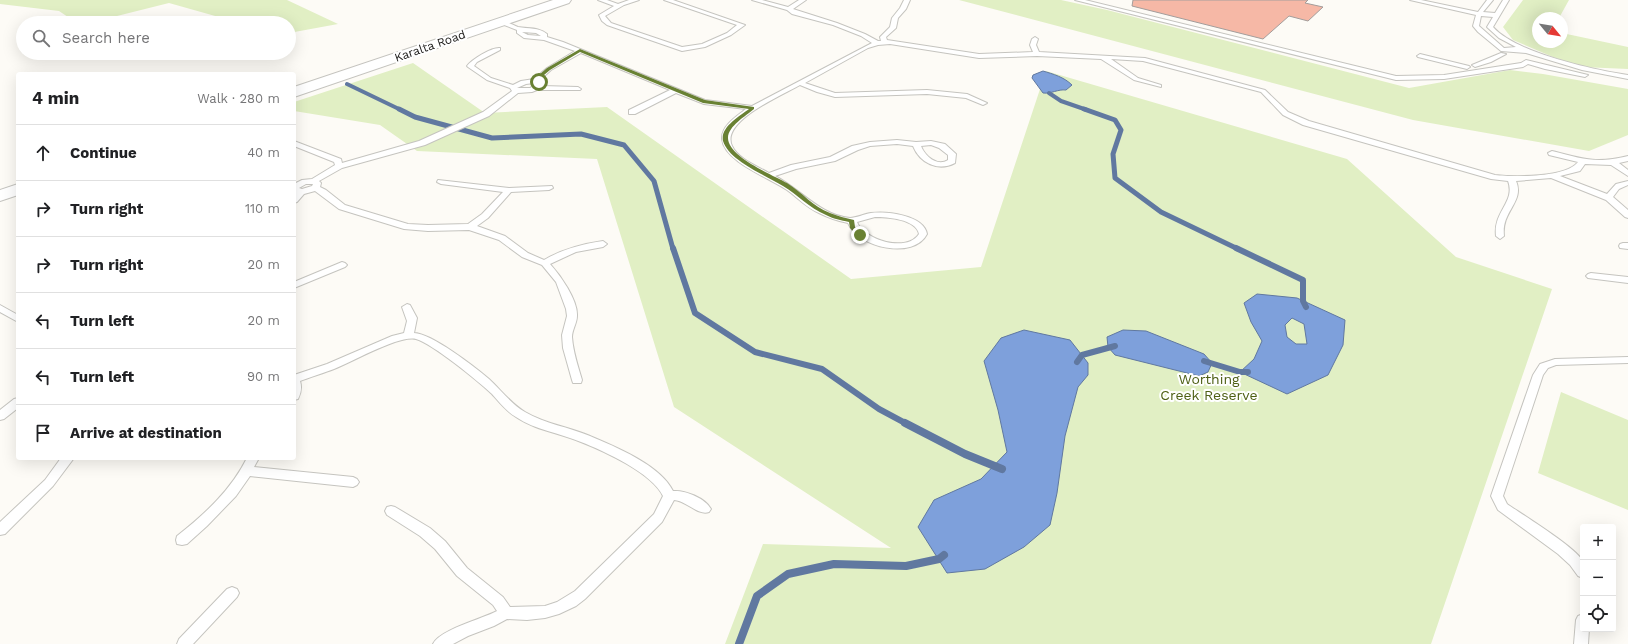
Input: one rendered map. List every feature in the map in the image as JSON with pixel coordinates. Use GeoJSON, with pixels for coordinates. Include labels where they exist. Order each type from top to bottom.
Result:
{"type":"FeatureCollection","features":[{"type":"Feature","properties":{"kind":"street","name":"Karalta Road"},"geometry":{"type":"LineString","coordinates":[[296,91],[565,0]]}},
{"type":"Feature","properties":{"kind":"street"},"geometry":{"type":"LineString","coordinates":[[0,196],[16,190]]}},
{"type":"Feature","properties":{"kind":"lane"},"geometry":{"type":"LineString","coordinates":[[601,0],[617,5]]}},
{"type":"Feature","properties":{"kind":"lane"},"geometry":{"type":"LineString","coordinates":[[636,0],[617,5],[602,15],[606,22],[682,49],[703,46],[729,34],[742,25],[667,0]]}},
{"type":"Feature","properties":{"kind":"lane"},"geometry":{"type":"LineString","coordinates":[[756,0],[789,9],[798,14],[834,22],[863,35],[979,56],[1037,54],[1104,58],[1136,58],[1156,62],[1256,89],[1269,96],[1289,115],[1306,123],[1474,172],[1512,180],[1552,176],[1577,169],[1583,161]]}},
{"type":"Feature","properties":{"kind":"lane"},"geometry":{"type":"LineString","coordinates":[[789,9],[803,0]]}},
{"type":"Feature","properties":{"kind":"lane"},"geometry":{"type":"LineString","coordinates":[[852,221],[853,228],[860,235],[871,241],[885,244],[908,245],[915,242],[923,234],[923,230],[913,221],[889,215],[873,214],[862,216],[852,221],[828,214],[816,208],[786,185],[746,164],[729,147],[726,140],[726,134],[730,127],[753,108],[866,47],[884,40],[893,28],[895,18],[903,9],[907,0]]}},
{"type":"Feature","properties":{"kind":"lane"},"geometry":{"type":"LineString","coordinates":[[1078,0],[1396,78],[1419,78],[1442,75],[1454,76],[1492,68],[1523,65],[1528,62],[1540,61],[1541,58],[1539,56]]}},
{"type":"Feature","properties":{"kind":"lane"},"geometry":{"type":"LineString","coordinates":[[1413,0],[1479,14],[1493,20]]}},
{"type":"Feature","properties":{"kind":"lane"},"geometry":{"type":"LineString","coordinates":[[1490,0],[1479,14],[1476,26],[1512,59],[1628,83]]}},
{"type":"Feature","properties":{"kind":"lane"},"geometry":{"type":"LineString","coordinates":[[1506,0],[1490,27],[1493,31],[1539,56],[1583,68],[1628,77]]}},
{"type":"Feature","properties":{"kind":"lane"},"geometry":{"type":"LineString","coordinates":[[1479,14],[1497,14]]}},
{"type":"Feature","properties":{"kind":"lane"},"geometry":{"type":"LineString","coordinates":[[502,22],[521,29],[519,32],[526,37],[544,38],[580,50],[712,104],[753,108]]}},
{"type":"Feature","properties":{"kind":"lane"},"geometry":{"type":"LineString","coordinates":[[863,35],[876,43]]}},
{"type":"Feature","properties":{"kind":"lane"},"geometry":{"type":"LineString","coordinates":[[1035,39],[1033,45],[1037,54]]}},
{"type":"Feature","properties":{"kind":"lane"},"geometry":{"type":"LineString","coordinates":[[498,49],[475,61],[470,66],[489,79],[515,89]]}},
{"type":"Feature","properties":{"kind":"lane"},"geometry":{"type":"LineString","coordinates":[[1442,75],[1442,73],[1489,61],[1511,49],[1529,51]]}},
{"type":"Feature","properties":{"kind":"lane"},"geometry":{"type":"LineString","coordinates":[[536,84],[549,69],[580,50]]}},
{"type":"Feature","properties":{"kind":"lane"},"geometry":{"type":"LineString","coordinates":[[1420,56],[1466,67]]}},
{"type":"Feature","properties":{"kind":"lane"},"geometry":{"type":"LineString","coordinates":[[1104,58],[1136,79],[1159,86]]}},
{"type":"Feature","properties":{"kind":"lane"},"geometry":{"type":"LineString","coordinates":[[297,188],[314,185],[339,166],[361,162],[422,143],[464,124],[495,109],[522,83],[578,89]]}},
{"type":"Feature","properties":{"kind":"lane"},"geometry":{"type":"LineString","coordinates":[[800,83],[818,91],[835,95],[928,92],[967,96],[983,103]]}},
{"type":"Feature","properties":{"kind":"lane"},"geometry":{"type":"LineString","coordinates":[[632,112],[676,90]]}},
{"type":"Feature","properties":{"kind":"lane"},"geometry":{"type":"LineString","coordinates":[[769,176],[782,170],[832,160],[862,146],[897,142],[916,144]]}},
{"type":"Feature","properties":{"kind":"lane"},"geometry":{"type":"LineString","coordinates":[[296,144],[338,161],[339,166]]}},
{"type":"Feature","properties":{"kind":"lane"},"geometry":{"type":"LineString","coordinates":[[1552,153],[1596,163],[1613,163],[1628,158]]}},
{"type":"Feature","properties":{"kind":"lane"},"geometry":{"type":"LineString","coordinates":[[1613,163],[1628,174]]}},
{"type":"Feature","properties":{"kind":"lane"},"geometry":{"type":"LineString","coordinates":[[1552,176],[1609,198],[1628,215]]}},
{"type":"Feature","properties":{"kind":"lane"},"geometry":{"type":"LineString","coordinates":[[1500,236],[1499,226],[1515,192],[1515,186],[1512,180]]}},
{"type":"Feature","properties":{"kind":"lane"},"geometry":{"type":"LineString","coordinates":[[441,182],[509,190],[549,188]]}},
{"type":"Feature","properties":{"kind":"lane"},"geometry":{"type":"LineString","coordinates":[[1609,198],[1611,193],[1618,186],[1628,183]]}},
{"type":"Feature","properties":{"kind":"lane"},"geometry":{"type":"LineString","coordinates":[[314,185],[328,195],[334,203],[342,207],[398,225],[428,228],[470,227],[502,238],[525,255],[545,263],[560,281],[571,309],[572,316],[567,335],[568,348],[577,380]]}},
{"type":"Feature","properties":{"kind":"lane"},"geometry":{"type":"LineString","coordinates":[[470,227],[485,216],[509,190]]}},
{"type":"Feature","properties":{"kind":"lane"},"geometry":{"type":"LineString","coordinates":[[545,263],[566,251],[580,247],[603,244]]}},
{"type":"Feature","properties":{"kind":"lane"},"geometry":{"type":"LineString","coordinates":[[296,284],[342,265]]}},
{"type":"Feature","properties":{"kind":"lane"},"geometry":{"type":"LineString","coordinates":[[1591,276],[1628,280]]}},
{"type":"Feature","properties":{"kind":"lane"},"geometry":{"type":"LineString","coordinates":[[408,307],[412,316],[413,326],[408,336]]}},
{"type":"Feature","properties":{"kind":"lane"},"geometry":{"type":"LineString","coordinates":[[0,308],[16,318]]}},
{"type":"Feature","properties":{"kind":"lane"},"geometry":{"type":"LineString","coordinates":[[296,378],[331,366],[381,344],[408,336],[418,336],[440,348],[484,381],[519,414],[535,422],[586,439],[630,461],[651,474],[664,486],[669,496],[666,505],[658,518],[580,595],[567,605],[552,611],[531,614],[506,613],[489,622],[463,631],[440,644]]}},
{"type":"Feature","properties":{"kind":"lane"},"geometry":{"type":"LineString","coordinates":[[1580,568],[1563,550],[1502,507],[1497,496],[1538,376],[1544,366],[1555,362],[1628,360]]}},
{"type":"Feature","properties":{"kind":"lane"},"geometry":{"type":"LineString","coordinates":[[0,416],[16,404]]}},
{"type":"Feature","properties":{"kind":"lane"},"geometry":{"type":"LineString","coordinates":[[0,530],[49,483],[66,460]]}},
{"type":"Feature","properties":{"kind":"lane"},"geometry":{"type":"LineString","coordinates":[[182,540],[224,502],[247,471],[252,460]]}},
{"type":"Feature","properties":{"kind":"lane"},"geometry":{"type":"LineString","coordinates":[[247,471],[353,482]]}},
{"type":"Feature","properties":{"kind":"lane"},"geometry":{"type":"LineString","coordinates":[[669,496],[678,494],[688,498],[705,509]]}},
{"type":"Feature","properties":{"kind":"lane"},"geometry":{"type":"LineString","coordinates":[[392,511],[425,532],[440,545],[462,572],[498,601],[506,613]]}},
{"type":"Feature","properties":{"kind":"lane"},"geometry":{"type":"LineString","coordinates":[[184,644],[232,593]]}},
{"type":"Feature","properties":{"kind":"lane"},"geometry":{"type":"LineString","coordinates":[[1581,644],[1582,632]]}},
{"type":"Feature","properties":{"kind":"green space"},"geometry":{"type":"Polygon","coordinates":[[[0,0],[287,0],[338,24],[296,32],[296,16],[215,16],[169,3],[117,16],[66,16],[59,11],[0,4],[0,0]]]}},
{"type":"Feature","properties":{"kind":"green space"},"geometry":{"type":"Polygon","coordinates":[[[959,0],[1061,0],[1107,10],[1409,88],[1510,70],[1543,74],[1628,89],[1628,135],[1589,151],[1413,120],[959,0]]]}},
{"type":"Feature","properties":{"kind":"green space"},"geometry":{"type":"Polygon","coordinates":[[[1523,0],[1569,0],[1562,12],[1532,12],[1532,48],[1568,48],[1568,34],[1628,47],[1628,69],[1582,67],[1553,57],[1513,40],[1503,27],[1523,0]]]}},
{"type":"Feature","properties":{"kind":"green space","name":"Worthing Creek Reserve"},"geometry":{"type":"Polygon","coordinates":[[[413,63],[485,113],[607,107],[851,279],[981,267],[1046,71],[1347,159],[1456,257],[1552,289],[1431,644],[725,644],[763,544],[891,548],[674,407],[597,159],[417,151],[380,125],[296,111],[296,101],[413,63]]]}},
{"type":"Feature","properties":{"kind":"green space"},"geometry":{"type":"Polygon","coordinates":[[[1561,392],[1628,420],[1628,510],[1538,473],[1561,392]]]}},
{"type":"Feature","properties":{"kind":"water"},"geometry":{"type":"Polygon","coordinates":[[[1043,71],[1062,78],[1072,85],[1066,90],[1043,93],[1032,78],[1033,75],[1043,71]]]}},
{"type":"Feature","properties":{"kind":"water"},"geometry":{"type":"Polygon","coordinates":[[[1257,294],[1297,298],[1345,320],[1343,345],[1328,375],[1287,394],[1240,372],[1254,359],[1262,341],[1251,322],[1244,303],[1257,294]],[[1292,318],[1285,325],[1287,337],[1296,344],[1307,344],[1304,324],[1292,318]]]}},
{"type":"Feature","properties":{"kind":"water"},"geometry":{"type":"Polygon","coordinates":[[[1024,330],[1070,340],[1088,363],[1088,375],[1078,387],[1065,436],[1057,493],[1050,525],[1024,547],[985,569],[947,573],[918,527],[934,500],[981,479],[1007,452],[998,410],[984,361],[1001,338],[1024,330]]]}},
{"type":"Feature","properties":{"kind":"water"},"geometry":{"type":"Polygon","coordinates":[[[1123,330],[1146,331],[1204,354],[1212,363],[1208,372],[1199,376],[1115,355],[1108,347],[1107,337],[1123,330]]]}},
{"type":"Feature","properties":{"kind":"building"},"geometry":{"type":"Polygon","coordinates":[[[1133,0],[1308,0],[1305,3],[1323,7],[1308,21],[1289,16],[1263,39],[1132,6],[1133,0]]]}},
{"type":"Feature","properties":{"kind":"waterway"},"geometry":{"type":"LineString","coordinates":[[347,84],[401,110]]}},
{"type":"Feature","properties":{"kind":"waterway"},"geometry":{"type":"LineString","coordinates":[[1049,93],[1061,101],[1087,110]]}},
{"type":"Feature","properties":{"kind":"waterway"},"geometry":{"type":"LineString","coordinates":[[1084,109],[1115,120],[1121,130],[1113,154],[1115,178],[1161,212],[1238,249]]}},
{"type":"Feature","properties":{"kind":"waterway"},"geometry":{"type":"LineString","coordinates":[[401,110],[415,117],[492,138],[581,134],[624,145],[654,181],[673,249]]}},
{"type":"Feature","properties":{"kind":"waterway"},"geometry":{"type":"LineString","coordinates":[[673,248],[695,313],[755,352],[822,369],[879,409],[907,424]]}},
{"type":"Feature","properties":{"kind":"waterway"},"geometry":{"type":"LineString","coordinates":[[1236,248],[1303,280],[1303,301],[1306,307]]}},
{"type":"Feature","properties":{"kind":"waterway"},"geometry":{"type":"LineString","coordinates":[[1077,362],[1082,355],[1115,346]]}},
{"type":"Feature","properties":{"kind":"waterway"},"geometry":{"type":"LineString","coordinates":[[1204,361],[1240,372],[1248,372]]}},
{"type":"Feature","properties":{"kind":"waterway"},"geometry":{"type":"LineString","coordinates":[[905,423],[965,454],[1002,469]]}},
{"type":"Feature","properties":{"kind":"waterway"},"geometry":{"type":"LineString","coordinates":[[739,644],[757,596],[788,574],[834,564],[906,566],[939,559],[944,555]]}},
{"type":"Feature","properties":{"kind":"route"},"geometry":{"type":"LineString","coordinates":[[539,82],[534,81],[549,69],[580,50],[667,85],[704,102],[753,108],[739,118],[730,127],[726,134],[726,140],[729,147],[746,164],[786,185],[816,208],[828,214],[852,221],[853,228],[860,235]]}}]}
